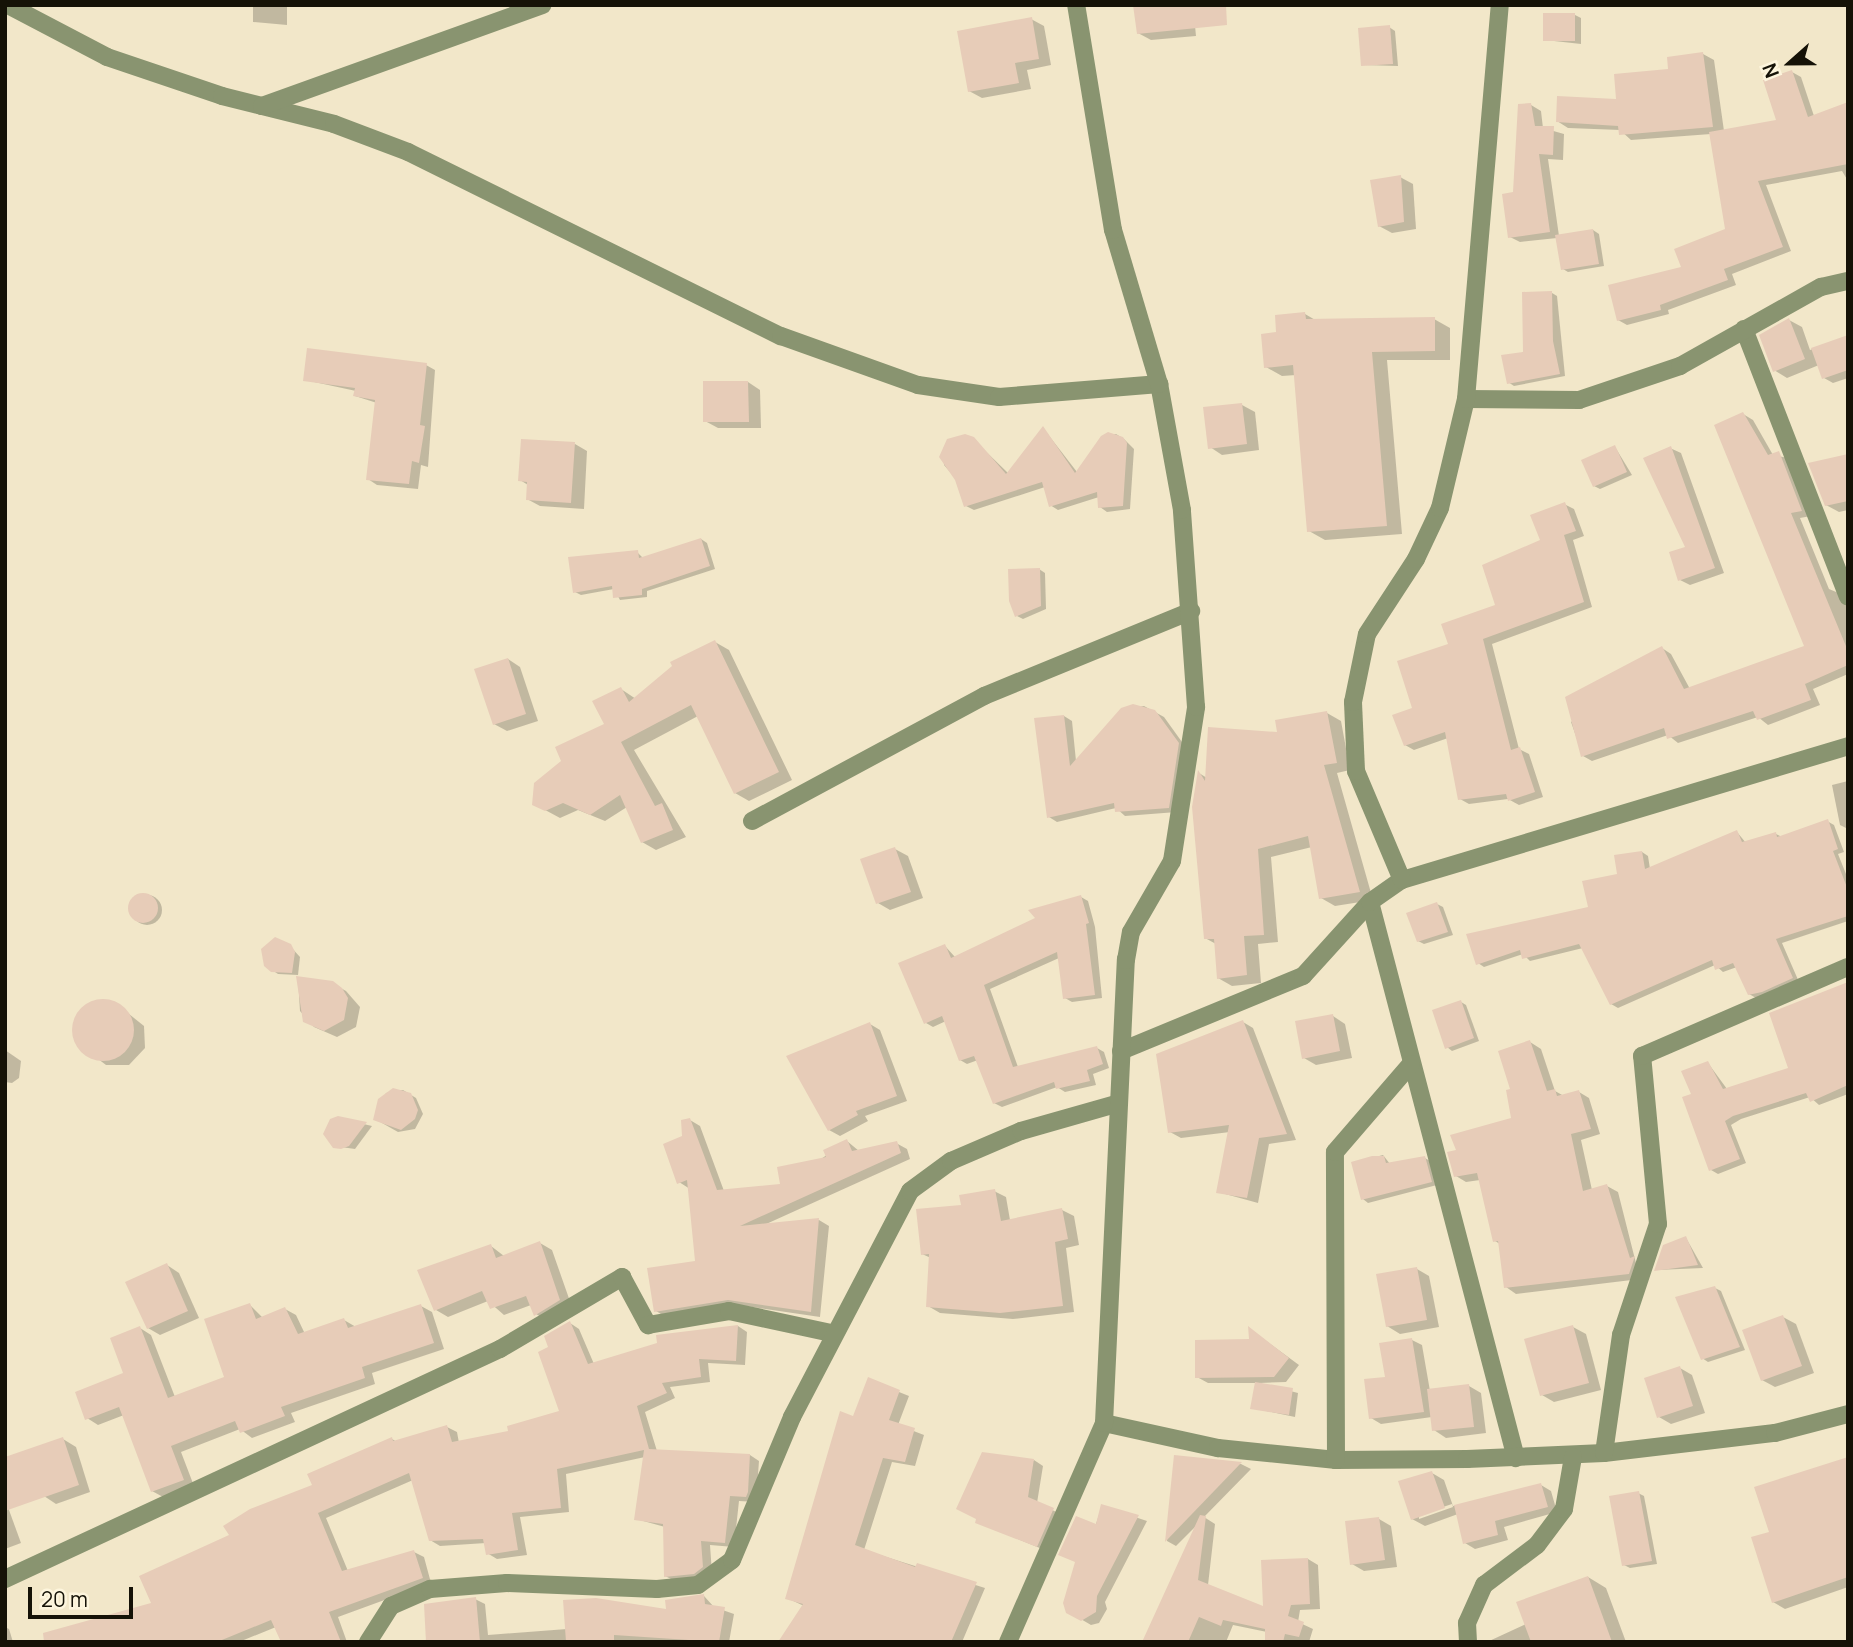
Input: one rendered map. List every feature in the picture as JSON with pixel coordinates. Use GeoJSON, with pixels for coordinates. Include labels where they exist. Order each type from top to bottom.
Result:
{"type":"FeatureCollection","features":[{"type":"Feature","properties":{"kind":"street"},"geometry":{"type":"LineString","coordinates":[[8,5],[107,57],[262,106],[334,124],[408,152],[781,336],[918,385],[999,397],[1159,384]]}},
{"type":"Feature","properties":{"kind":"street"},"geometry":{"type":"LineString","coordinates":[[262,106],[542,5]]}},
{"type":"Feature","properties":{"kind":"street"},"geometry":{"type":"LineString","coordinates":[[1008,1642],[1104,1423],[1116,1104],[1131,932],[1172,861],[1186,790],[1196,707],[1182,510],[1159,384],[1113,230],[1076,5]]}},
{"type":"Feature","properties":{"kind":"street"},"geometry":{"type":"LineString","coordinates":[[1402,880],[1356,771],[1353,702],[1367,634],[1416,559],[1440,508],[1466,399],[1500,5]]}},
{"type":"Feature","properties":{"kind":"street"},"geometry":{"type":"LineString","coordinates":[[1466,399],[1579,400],[1680,366],[1821,287],[1848,281]]}},
{"type":"Feature","properties":{"kind":"street"},"geometry":{"type":"LineString","coordinates":[[1744,329],[1848,597]]}},
{"type":"Feature","properties":{"kind":"street"},"geometry":{"type":"LineString","coordinates":[[752,821],[984,696],[1191,611]]}},
{"type":"Feature","properties":{"kind":"street"},"geometry":{"type":"LineString","coordinates":[[1121,1051],[1303,976],[1370,902],[1402,880],[1848,746]]}},
{"type":"Feature","properties":{"kind":"street"},"geometry":{"type":"LineString","coordinates":[[1370,902],[1411,1064],[1494,1359],[1516,1458]]}},
{"type":"Feature","properties":{"kind":"street"},"geometry":{"type":"LineString","coordinates":[[1604,1454],[1621,1335],[1658,1224],[1642,1056],[1848,967]]}},
{"type":"Feature","properties":{"kind":"street"},"geometry":{"type":"LineString","coordinates":[[1336,1460],[1335,1152],[1411,1064]]}},
{"type":"Feature","properties":{"kind":"street"},"geometry":{"type":"LineString","coordinates":[[368,1642],[391,1605],[430,1589],[507,1583],[657,1590],[698,1586],[732,1559],[792,1417],[910,1192],[951,1161],[1021,1131],[1116,1104]]}},
{"type":"Feature","properties":{"kind":"street"},"geometry":{"type":"LineString","coordinates":[[5,1579],[500,1349],[622,1277],[648,1325],[729,1311],[835,1335]]}},
{"type":"Feature","properties":{"kind":"street"},"geometry":{"type":"LineString","coordinates":[[1104,1423],[1218,1448],[1336,1460],[1516,1458],[1573,1457],[1775,1433],[1848,1414]]}},
{"type":"Feature","properties":{"kind":"street"},"geometry":{"type":"LineString","coordinates":[[1468,1642],[1467,1623],[1484,1585],[1537,1545],[1564,1509],[1573,1457]]}},
{"type":"Feature","properties":{"kind":"building"},"geometry":{"type":"Polygon","coordinates":[[[1133,5],[1226,5],[1227,25],[1137,34],[1133,5]]]}},
{"type":"Feature","properties":{"kind":"building"},"geometry":{"type":"Polygon","coordinates":[[[1543,13],[1575,13],[1575,41],[1543,41],[1543,13]]]}},
{"type":"Feature","properties":{"kind":"building"},"geometry":{"type":"Polygon","coordinates":[[[1032,17],[1039,59],[1015,63],[1019,83],[968,92],[957,31],[1032,17]]]}},
{"type":"Feature","properties":{"kind":"building"},"geometry":{"type":"Polygon","coordinates":[[[1390,25],[1393,64],[1361,66],[1358,28],[1390,25]]]}},
{"type":"Feature","properties":{"kind":"building"},"geometry":{"type":"Polygon","coordinates":[[[1703,52],[1713,127],[1619,135],[1618,126],[1556,122],[1557,96],[1616,99],[1614,74],[1668,69],[1667,57],[1703,52]]]}},
{"type":"Feature","properties":{"kind":"building"},"geometry":{"type":"Polygon","coordinates":[[[1792,70],[1808,117],[1848,102],[1848,164],[1758,181],[1783,247],[1724,269],[1728,280],[1660,305],[1661,310],[1617,321],[1608,285],[1681,267],[1674,249],[1725,229],[1709,132],[1776,120],[1763,80],[1792,70]]]}},
{"type":"Feature","properties":{"kind":"building"},"geometry":{"type":"Polygon","coordinates":[[[1531,103],[1535,126],[1554,126],[1553,155],[1539,154],[1550,232],[1508,238],[1502,194],[1513,192],[1518,104],[1531,103]]]}},
{"type":"Feature","properties":{"kind":"building"},"geometry":{"type":"Polygon","coordinates":[[[1401,175],[1404,222],[1378,227],[1370,180],[1401,175]]]}},
{"type":"Feature","properties":{"kind":"building"},"geometry":{"type":"Polygon","coordinates":[[[1593,229],[1599,264],[1561,270],[1555,235],[1593,229]]]}},
{"type":"Feature","properties":{"kind":"building"},"geometry":{"type":"Polygon","coordinates":[[[1552,291],[1553,341],[1560,374],[1507,384],[1501,355],[1523,352],[1522,292],[1552,291]]]}},
{"type":"Feature","properties":{"kind":"building"},"geometry":{"type":"Polygon","coordinates":[[[1305,312],[1306,319],[1435,317],[1435,351],[1372,352],[1387,526],[1307,532],[1293,365],[1264,368],[1261,334],[1276,332],[1275,315],[1305,312]]]}},
{"type":"Feature","properties":{"kind":"building"},"geometry":{"type":"Polygon","coordinates":[[[1789,318],[1805,359],[1773,372],[1759,335],[1789,318]]]}},
{"type":"Feature","properties":{"kind":"building"},"geometry":{"type":"Polygon","coordinates":[[[1848,335],[1848,370],[1822,379],[1811,348],[1848,335]]]}},
{"type":"Feature","properties":{"kind":"building"},"geometry":{"type":"Polygon","coordinates":[[[307,348],[427,363],[420,425],[425,426],[419,463],[412,461],[409,484],[366,480],[375,400],[353,396],[355,388],[303,381],[307,348]]]}},
{"type":"Feature","properties":{"kind":"building"},"geometry":{"type":"Polygon","coordinates":[[[703,381],[748,381],[749,422],[703,422],[703,381]]]}},
{"type":"Feature","properties":{"kind":"building"},"geometry":{"type":"Polygon","coordinates":[[[1242,403],[1247,444],[1208,449],[1203,407],[1242,403]]]}},
{"type":"Feature","properties":{"kind":"building"},"geometry":{"type":"Polygon","coordinates":[[[1743,412],[1768,455],[1779,451],[1802,511],[1791,513],[1848,651],[1848,665],[1805,684],[1811,700],[1757,720],[1753,711],[1667,739],[1664,728],[1581,757],[1565,697],[1662,646],[1684,689],[1804,646],[1714,425],[1743,412]]]}},
{"type":"Feature","properties":{"kind":"building"},"geometry":{"type":"Polygon","coordinates":[[[1043,426],[1075,473],[1101,436],[1108,432],[1123,437],[1127,443],[1123,506],[1098,508],[1097,492],[1049,507],[1042,482],[964,507],[955,480],[939,457],[947,439],[965,434],[974,437],[1006,474],[1043,426]]]}},
{"type":"Feature","properties":{"kind":"building"},"geometry":{"type":"Polygon","coordinates":[[[521,439],[575,442],[571,503],[526,500],[527,482],[518,481],[521,439]]]}},
{"type":"Feature","properties":{"kind":"building"},"geometry":{"type":"Polygon","coordinates":[[[1615,445],[1627,472],[1593,487],[1581,460],[1615,445]]]}},
{"type":"Feature","properties":{"kind":"building"},"geometry":{"type":"Polygon","coordinates":[[[1671,446],[1715,568],[1678,581],[1669,552],[1685,547],[1643,458],[1671,446]]]}},
{"type":"Feature","properties":{"kind":"building"},"geometry":{"type":"Polygon","coordinates":[[[1848,454],[1848,501],[1825,506],[1808,463],[1848,454]]]}},
{"type":"Feature","properties":{"kind":"building"},"geometry":{"type":"Polygon","coordinates":[[[1565,502],[1576,531],[1564,535],[1584,602],[1483,639],[1511,750],[1520,747],[1535,792],[1508,801],[1506,794],[1458,800],[1445,732],[1404,746],[1392,715],[1412,708],[1397,661],[1448,644],[1441,624],[1495,605],[1482,565],[1540,540],[1530,515],[1565,502]]]}},
{"type":"Feature","properties":{"kind":"building"},"geometry":{"type":"Polygon","coordinates":[[[701,538],[710,566],[642,589],[642,595],[613,598],[612,586],[573,593],[568,557],[638,550],[639,558],[701,538]]]}},
{"type":"Feature","properties":{"kind":"building"},"geometry":{"type":"Polygon","coordinates":[[[1040,568],[1041,606],[1015,617],[1009,601],[1008,569],[1040,568]]]}},
{"type":"Feature","properties":{"kind":"building"},"geometry":{"type":"Polygon","coordinates":[[[715,640],[779,772],[734,794],[691,705],[621,742],[655,806],[662,803],[673,830],[641,843],[620,795],[590,815],[563,803],[545,811],[532,805],[534,783],[561,761],[555,747],[604,724],[592,701],[621,687],[629,702],[672,666],[670,662],[715,640]]]}},
{"type":"Feature","properties":{"kind":"building"},"geometry":{"type":"Polygon","coordinates":[[[508,658],[526,714],[493,725],[474,669],[508,658]]]}},
{"type":"Feature","properties":{"kind":"building"},"geometry":{"type":"Polygon","coordinates":[[[1133,704],[1155,710],[1179,743],[1169,808],[1115,812],[1114,803],[1047,818],[1034,718],[1064,715],[1070,766],[1121,708],[1133,704]]]}},
{"type":"Feature","properties":{"kind":"building"},"geometry":{"type":"Polygon","coordinates":[[[1327,711],[1337,763],[1324,765],[1360,892],[1319,899],[1308,836],[1258,849],[1264,935],[1244,936],[1247,975],[1217,979],[1214,939],[1204,939],[1192,807],[1198,770],[1205,781],[1208,727],[1277,732],[1275,720],[1327,711]]]}},
{"type":"Feature","properties":{"kind":"building"},"geometry":{"type":"Polygon","coordinates":[[[1828,819],[1838,849],[1833,851],[1848,890],[1848,916],[1776,939],[1793,978],[1762,992],[1748,995],[1733,963],[1715,970],[1712,960],[1610,1005],[1579,944],[1522,959],[1520,950],[1476,965],[1466,934],[1588,907],[1582,881],[1617,874],[1614,855],[1642,851],[1645,869],[1737,830],[1742,842],[1776,832],[1777,837],[1828,819]]]}},
{"type":"Feature","properties":{"kind":"building"},"geometry":{"type":"Polygon","coordinates":[[[895,847],[911,892],[876,904],[860,859],[895,847]]]}},
{"type":"Feature","properties":{"kind":"building"},"geometry":{"type":"Polygon","coordinates":[[[143,893],[154,897],[158,908],[154,919],[143,923],[132,919],[128,908],[132,897],[143,893]]]}},
{"type":"Feature","properties":{"kind":"building"},"geometry":{"type":"Polygon","coordinates":[[[1081,895],[1089,923],[1086,924],[1095,995],[1063,999],[1057,952],[984,985],[1013,1067],[1097,1046],[1103,1064],[1087,1070],[1090,1081],[1056,1089],[1054,1082],[993,1104],[974,1056],[959,1061],[942,1016],[924,1024],[898,963],[945,944],[951,958],[1035,918],[1028,910],[1081,895]]]}},
{"type":"Feature","properties":{"kind":"building"},"geometry":{"type":"Polygon","coordinates":[[[1437,902],[1448,932],[1417,942],[1406,913],[1437,902]]]}},
{"type":"Feature","properties":{"kind":"building"},"geometry":{"type":"Polygon","coordinates":[[[275,937],[291,944],[295,952],[292,973],[271,972],[264,966],[261,949],[275,937]]]}},
{"type":"Feature","properties":{"kind":"building"},"geometry":{"type":"Polygon","coordinates":[[[296,976],[333,981],[342,988],[348,998],[344,1020],[324,1031],[303,1022],[296,976]]]}},
{"type":"Feature","properties":{"kind":"building"},"geometry":{"type":"Polygon","coordinates":[[[1848,982],[1848,1085],[1810,1102],[1806,1093],[1733,1116],[1725,1121],[1740,1159],[1709,1171],[1682,1097],[1691,1094],[1681,1071],[1708,1061],[1723,1089],[1788,1068],[1769,1013],[1848,982]]]}},
{"type":"Feature","properties":{"kind":"building"},"geometry":{"type":"Polygon","coordinates":[[[97,999],[109,999],[125,1008],[132,1018],[132,1042],[125,1052],[109,1061],[97,1061],[86,1056],[77,1047],[72,1036],[72,1024],[77,1013],[86,1004],[97,999]]]}},
{"type":"Feature","properties":{"kind":"building"},"geometry":{"type":"Polygon","coordinates":[[[1461,1000],[1474,1038],[1445,1049],[1432,1010],[1461,1000]]]}},
{"type":"Feature","properties":{"kind":"building"},"geometry":{"type":"Polygon","coordinates":[[[1333,1014],[1340,1051],[1302,1059],[1295,1021],[1333,1014]]]}},
{"type":"Feature","properties":{"kind":"building"},"geometry":{"type":"Polygon","coordinates":[[[1243,1020],[1287,1134],[1259,1138],[1247,1198],[1216,1193],[1229,1125],[1168,1133],[1156,1054],[1243,1020]]]}},
{"type":"Feature","properties":{"kind":"building"},"geometry":{"type":"Polygon","coordinates":[[[870,1022],[897,1096],[856,1111],[858,1115],[828,1131],[786,1056],[870,1022]]]}},
{"type":"Feature","properties":{"kind":"building"},"geometry":{"type":"Polygon","coordinates":[[[1530,1040],[1547,1091],[1555,1089],[1557,1096],[1579,1090],[1591,1129],[1571,1134],[1583,1191],[1607,1184],[1630,1258],[1635,1256],[1629,1274],[1504,1288],[1498,1241],[1493,1242],[1477,1173],[1454,1177],[1447,1152],[1456,1150],[1450,1135],[1511,1118],[1506,1090],[1510,1089],[1498,1051],[1530,1040]]]}},
{"type":"Feature","properties":{"kind":"building"},"geometry":{"type":"Polygon","coordinates":[[[393,1088],[411,1093],[418,1110],[415,1119],[401,1130],[373,1120],[378,1099],[393,1088]]]}},
{"type":"Feature","properties":{"kind":"building"},"geometry":{"type":"Polygon","coordinates":[[[338,1116],[367,1122],[349,1146],[341,1149],[333,1148],[323,1134],[330,1119],[338,1116]]]}},
{"type":"Feature","properties":{"kind":"building"},"geometry":{"type":"Polygon","coordinates":[[[690,1118],[717,1190],[780,1184],[777,1167],[826,1157],[823,1150],[847,1139],[852,1151],[897,1141],[901,1153],[740,1226],[819,1218],[811,1312],[728,1300],[654,1312],[647,1268],[695,1261],[687,1180],[677,1184],[663,1144],[682,1136],[681,1120],[690,1118]]]}},
{"type":"Feature","properties":{"kind":"building"},"geometry":{"type":"Polygon","coordinates":[[[1372,1156],[1384,1156],[1386,1163],[1425,1156],[1432,1182],[1361,1200],[1351,1162],[1372,1156]]]}},
{"type":"Feature","properties":{"kind":"building"},"geometry":{"type":"Polygon","coordinates":[[[995,1189],[1001,1221],[1062,1208],[1068,1239],[1055,1242],[1063,1306],[1000,1313],[926,1307],[929,1254],[921,1255],[916,1209],[961,1205],[959,1195],[995,1189]]]}},
{"type":"Feature","properties":{"kind":"building"},"geometry":{"type":"Polygon","coordinates":[[[1686,1236],[1698,1265],[1654,1271],[1663,1245],[1686,1236]]]}},
{"type":"Feature","properties":{"kind":"building"},"geometry":{"type":"Polygon","coordinates":[[[540,1241],[560,1300],[534,1316],[526,1296],[490,1309],[482,1291],[434,1311],[417,1270],[491,1244],[496,1258],[540,1241]]]}},
{"type":"Feature","properties":{"kind":"building"},"geometry":{"type":"Polygon","coordinates":[[[167,1263],[188,1311],[147,1329],[125,1282],[167,1263]]]}},
{"type":"Feature","properties":{"kind":"building"},"geometry":{"type":"Polygon","coordinates":[[[1417,1267],[1427,1320],[1386,1327],[1376,1274],[1417,1267]]]}},
{"type":"Feature","properties":{"kind":"building"},"geometry":{"type":"Polygon","coordinates":[[[1715,1286],[1740,1347],[1701,1360],[1675,1297],[1715,1286]]]}},
{"type":"Feature","properties":{"kind":"building"},"geometry":{"type":"Polygon","coordinates":[[[250,1303],[256,1319],[285,1307],[298,1334],[344,1318],[348,1328],[421,1304],[434,1343],[362,1367],[365,1378],[281,1407],[285,1416],[240,1433],[235,1421],[171,1446],[184,1480],[151,1492],[119,1407],[85,1420],[75,1392],[123,1373],[110,1338],[140,1326],[168,1398],[224,1377],[204,1319],[250,1303]]]}},
{"type":"Feature","properties":{"kind":"building"},"geometry":{"type":"Polygon","coordinates":[[[1783,1315],[1802,1366],[1761,1381],[1742,1330],[1783,1315]]]}},
{"type":"Feature","properties":{"kind":"building"},"geometry":{"type":"Polygon","coordinates":[[[570,1321],[588,1364],[657,1343],[656,1335],[738,1325],[736,1361],[699,1359],[701,1377],[662,1383],[667,1393],[637,1406],[649,1449],[750,1454],[748,1492],[746,1497],[730,1496],[725,1543],[701,1541],[703,1567],[694,1574],[664,1577],[663,1524],[634,1520],[644,1450],[557,1469],[561,1508],[512,1513],[518,1550],[486,1555],[483,1539],[429,1541],[409,1473],[318,1513],[342,1571],[414,1550],[423,1578],[329,1612],[341,1642],[281,1642],[271,1620],[217,1642],[44,1642],[43,1633],[151,1603],[139,1576],[229,1535],[223,1526],[250,1509],[312,1485],[307,1474],[392,1437],[393,1441],[447,1425],[452,1442],[508,1431],[507,1426],[559,1411],[538,1352],[548,1347],[544,1336],[570,1321]]]}},
{"type":"Feature","properties":{"kind":"building"},"geometry":{"type":"Polygon","coordinates":[[[1573,1325],[1589,1383],[1540,1396],[1524,1339],[1573,1325]]]}},
{"type":"Feature","properties":{"kind":"building"},"geometry":{"type":"Polygon","coordinates":[[[1248,1326],[1289,1358],[1274,1377],[1195,1378],[1195,1340],[1249,1339],[1248,1326]]]}},
{"type":"Feature","properties":{"kind":"building"},"geometry":{"type":"Polygon","coordinates":[[[1412,1338],[1424,1412],[1369,1419],[1364,1379],[1385,1377],[1379,1343],[1412,1338]]]}},
{"type":"Feature","properties":{"kind":"building"},"geometry":{"type":"Polygon","coordinates":[[[1680,1366],[1693,1406],[1657,1418],[1644,1378],[1680,1366]]]}},
{"type":"Feature","properties":{"kind":"building"},"geometry":{"type":"Polygon","coordinates":[[[868,1377],[900,1390],[889,1420],[915,1428],[905,1462],[883,1458],[855,1545],[915,1567],[917,1563],[977,1582],[951,1642],[778,1642],[803,1604],[785,1599],[840,1411],[853,1416],[868,1377]]]}},
{"type":"Feature","properties":{"kind":"building"},"geometry":{"type":"Polygon","coordinates":[[[1255,1382],[1293,1388],[1289,1415],[1250,1409],[1255,1382]]]}},
{"type":"Feature","properties":{"kind":"building"},"geometry":{"type":"Polygon","coordinates":[[[1469,1384],[1474,1427],[1432,1431],[1427,1389],[1469,1384]]]}},
{"type":"Feature","properties":{"kind":"building"},"geometry":{"type":"Polygon","coordinates":[[[63,1437],[79,1485],[5,1511],[5,1457],[63,1437]]]}},
{"type":"Feature","properties":{"kind":"building"},"geometry":{"type":"Polygon","coordinates":[[[982,1452],[1034,1459],[1028,1497],[1054,1508],[1037,1547],[975,1523],[976,1519],[956,1509],[982,1452]]]}},
{"type":"Feature","properties":{"kind":"building"},"geometry":{"type":"Polygon","coordinates":[[[1174,1455],[1242,1462],[1165,1542],[1174,1455]]]}},
{"type":"Feature","properties":{"kind":"building"},"geometry":{"type":"Polygon","coordinates":[[[1848,1457],[1848,1577],[1772,1603],[1751,1537],[1769,1532],[1754,1487],[1848,1457]]]}},
{"type":"Feature","properties":{"kind":"building"},"geometry":{"type":"Polygon","coordinates":[[[1432,1471],[1445,1508],[1411,1520],[1398,1481],[1432,1471]]]}},
{"type":"Feature","properties":{"kind":"building"},"geometry":{"type":"Polygon","coordinates":[[[1541,1483],[1548,1507],[1495,1521],[1498,1535],[1463,1544],[1454,1505],[1541,1483]]]}},
{"type":"Feature","properties":{"kind":"building"},"geometry":{"type":"Polygon","coordinates":[[[1639,1491],[1652,1561],[1622,1566],[1609,1496],[1639,1491]]]}},
{"type":"Feature","properties":{"kind":"building"},"geometry":{"type":"Polygon","coordinates":[[[1101,1504],[1139,1515],[1097,1596],[1096,1612],[1081,1621],[1066,1613],[1063,1603],[1075,1562],[1058,1555],[1076,1516],[1096,1524],[1101,1504]]]}},
{"type":"Feature","properties":{"kind":"building"},"geometry":{"type":"Polygon","coordinates":[[[1200,1515],[1206,1516],[1198,1580],[1263,1606],[1261,1560],[1308,1558],[1310,1604],[1291,1605],[1288,1616],[1304,1622],[1299,1637],[1285,1634],[1283,1642],[1265,1642],[1265,1629],[1223,1620],[1221,1626],[1199,1617],[1188,1642],[1142,1642],[1200,1515]]]}},
{"type":"Feature","properties":{"kind":"building"},"geometry":{"type":"Polygon","coordinates":[[[1379,1517],[1385,1560],[1350,1565],[1345,1521],[1379,1517]]]}},
{"type":"Feature","properties":{"kind":"building"},"geometry":{"type":"Polygon","coordinates":[[[1588,1576],[1612,1642],[1531,1642],[1516,1602],[1588,1576]]]}},
{"type":"Feature","properties":{"kind":"building"},"geometry":{"type":"Polygon","coordinates":[[[704,1594],[705,1604],[725,1607],[719,1642],[614,1635],[614,1642],[566,1642],[563,1600],[596,1598],[666,1609],[665,1600],[704,1594]]]}},
{"type":"Feature","properties":{"kind":"building"},"geometry":{"type":"Polygon","coordinates":[[[476,1597],[480,1642],[426,1642],[424,1604],[476,1597]]]}}]}
